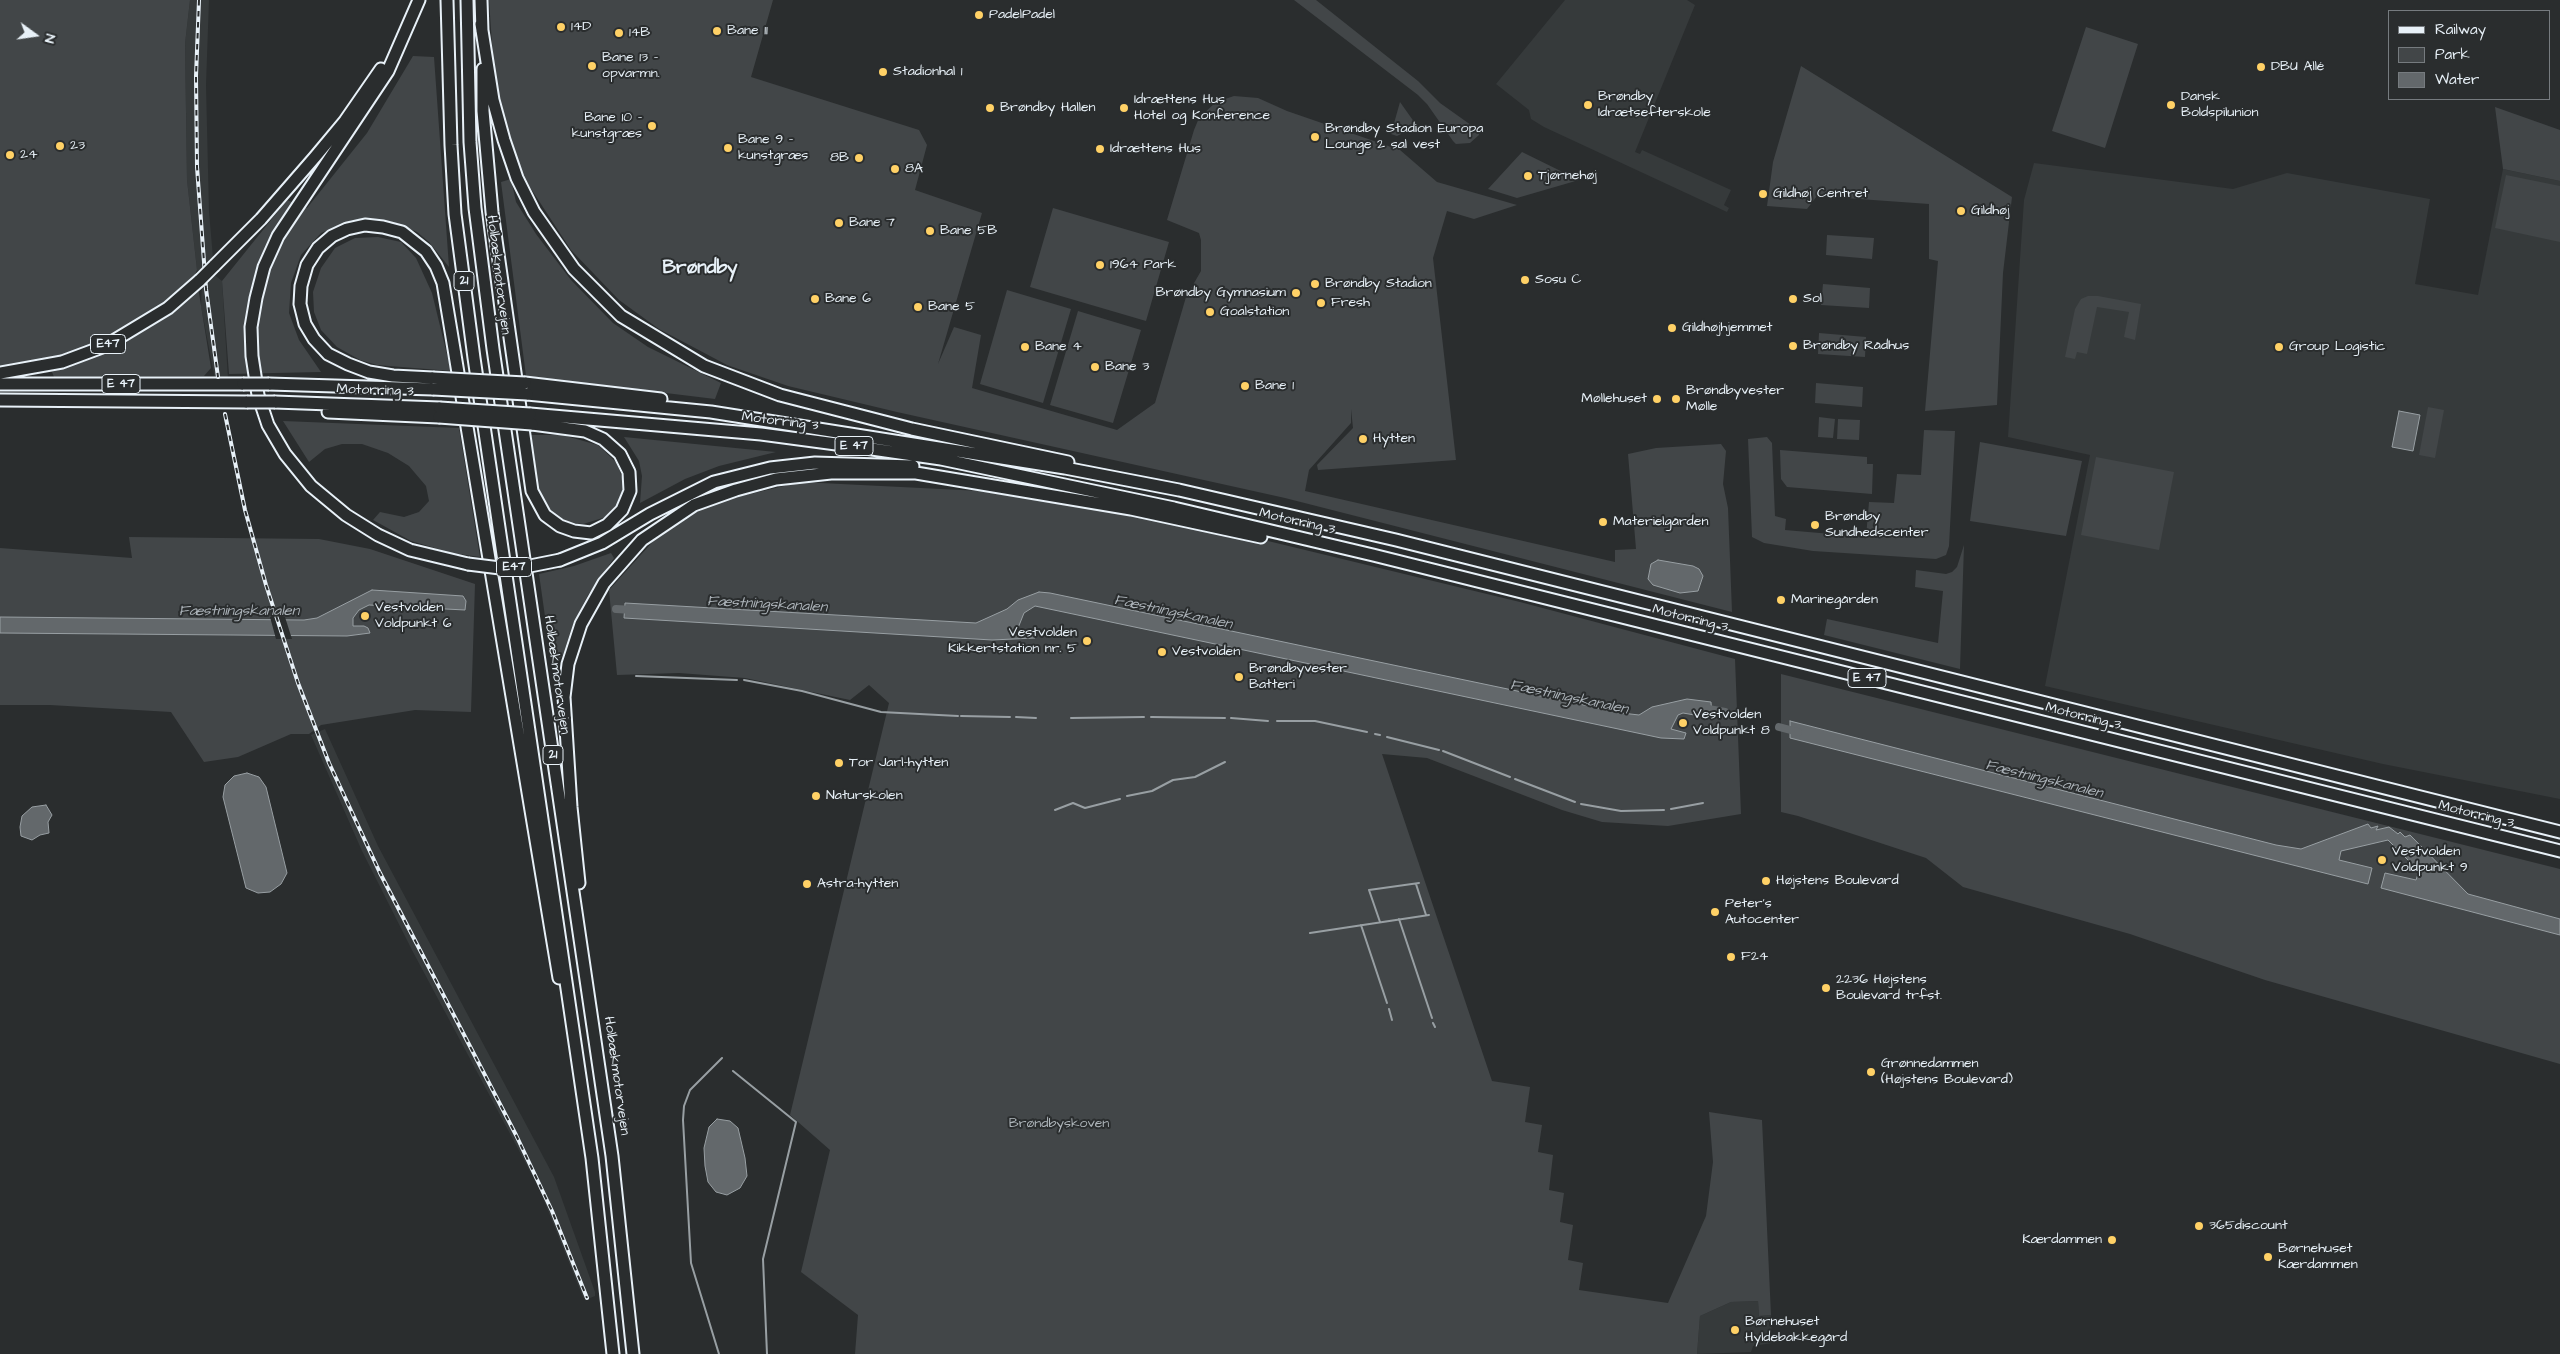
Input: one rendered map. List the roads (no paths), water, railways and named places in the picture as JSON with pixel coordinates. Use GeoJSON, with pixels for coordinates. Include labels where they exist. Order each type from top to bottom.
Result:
{"type":"FeatureCollection","features":[{"type":"Feature","properties":{"kind":"highway","name":"E47"},"geometry":{"type":"LineString","coordinates":[[0,373],[62,362],[105,346],[168,308],[200,280],[261,219],[345,121],[392,52],[414,0]]}},
{"type":"Feature","properties":{"kind":"highway","name":"E47"},"geometry":{"type":"LineString","coordinates":[[419,0],[401,46],[374,94],[296,206],[278,236],[264,267],[251,327],[252,356],[258,395],[268,425],[284,454],[311,486],[346,515],[378,535],[410,550],[468,564],[515,567],[560,560],[602,543],[650,514],[714,482],[770,468],[815,464],[879,464],[912,466],[1008,481],[1061,484]]}},
{"type":"Feature","properties":{"kind":"highway","name":"21"},"geometry":{"type":"LineString","coordinates":[[448,0],[450,135],[455,214],[474,358],[592,1158],[613,1354]]}},
{"type":"Feature","properties":{"kind":"highway","name":"Holbækmotorvejen"},"geometry":{"type":"LineString","coordinates":[[467,0],[470,142],[476,218],[494,359],[612,1156],[633,1354]]}},
{"type":"Feature","properties":{"kind":"highway"},"geometry":{"type":"LineString","coordinates":[[481,0],[483,111],[492,212],[532,491],[545,515],[560,526],[574,531],[591,533],[607,525],[622,510],[630,491],[629,472],[620,454],[603,439],[585,431],[531,419]]}},
{"type":"Feature","properties":{"kind":"highway"},"geometry":{"type":"LineString","coordinates":[[482,24],[493,100],[517,178],[534,212],[574,269],[621,316],[704,366],[780,395],[912,429],[1082,464],[1179,490]]}},
{"type":"Feature","properties":{"kind":"highway"},"geometry":{"type":"LineString","coordinates":[[572,1024],[556,970],[443,284],[436,266],[426,251],[402,232],[383,227],[365,225],[346,229],[332,236],[318,248],[307,265],[301,286],[300,304],[305,324],[314,339],[328,354],[369,372],[433,383],[525,383],[657,398],[711,412]]}},
{"type":"Feature","properties":{"kind":"highway","name":"Motorring 3"},"geometry":{"type":"LineString","coordinates":[[0,384],[433,383],[711,412],[1065,468],[1179,490],[1406,542],[2560,832]]}},
{"type":"Feature","properties":{"kind":"highway","name":"Motorring 3"},"geometry":{"type":"LineString","coordinates":[[0,400],[60,399],[439,412],[761,434],[941,459],[1061,484],[1373,555],[2560,850]]}},
{"type":"Feature","properties":{"kind":"highway"},"geometry":{"type":"LineString","coordinates":[[585,967],[583,914],[571,807],[564,696],[568,664],[581,624],[604,583],[642,540],[694,505],[736,490],[776,479],[831,473],[916,473],[1159,514],[1352,556],[1373,555]]}},
{"type":"Feature","properties":{"kind":"water"},"geometry":{"type":"Polygon","coordinates":[[[2399,411],[2420,415],[2413,451],[2392,447],[2399,411]]]}},
{"type":"Feature","properties":{"kind":"water"},"geometry":{"type":"Polygon","coordinates":[[[1658,560],[1693,566],[1699,569],[1703,576],[1698,591],[1680,593],[1653,585],[1648,579],[1651,564],[1658,560]]]}},
{"type":"Feature","properties":{"kind":"water"},"geometry":{"type":"Polygon","coordinates":[[[372,590],[463,596],[466,601],[465,610],[369,605],[359,610],[353,618],[353,626],[364,626],[368,628],[370,633],[347,636],[0,633],[0,617],[304,620],[317,618],[372,590]]]}},
{"type":"Feature","properties":{"kind":"water"},"geometry":{"type":"Polygon","coordinates":[[[1039,592],[1622,713],[1639,715],[1652,707],[1687,699],[1711,702],[1712,718],[1683,713],[1678,715],[1671,729],[1686,733],[1684,739],[1661,738],[1035,606],[1024,613],[1018,628],[1019,632],[1033,633],[1035,638],[992,640],[624,618],[625,603],[976,623],[1007,609],[1018,600],[1039,592]]]}},
{"type":"Feature","properties":{"kind":"water"},"geometry":{"type":"Polygon","coordinates":[[[1790,721],[2276,845],[2301,849],[2368,824],[2371,828],[2378,826],[2376,830],[2389,827],[2398,834],[2400,832],[2405,837],[2410,835],[2468,894],[2560,919],[2560,935],[2381,888],[2385,873],[2416,880],[2419,871],[2388,840],[2341,851],[2339,860],[2372,868],[2368,884],[1790,738],[1790,721]]]}},
{"type":"Feature","properties":{"kind":"water"},"geometry":{"type":"Polygon","coordinates":[[[247,773],[259,777],[266,787],[287,873],[281,884],[270,892],[258,893],[246,888],[223,797],[225,785],[234,776],[247,773]]]}},
{"type":"Feature","properties":{"kind":"water"},"geometry":{"type":"Polygon","coordinates":[[[46,805],[52,815],[48,822],[49,833],[40,835],[32,840],[21,836],[22,816],[32,807],[46,805]]]}},
{"type":"Feature","properties":{"kind":"water"},"geometry":{"type":"Polygon","coordinates":[[[717,1119],[730,1121],[738,1128],[745,1158],[747,1176],[740,1188],[727,1195],[716,1192],[708,1182],[705,1166],[704,1148],[709,1127],[717,1119]]]}},
{"type":"Feature","properties":{"kind":"waterway","name":"Fæstningskanalen"},"geometry":{"type":"LineString","coordinates":[[616,609],[633,610]]}},
{"type":"Feature","properties":{"kind":"waterway"},"geometry":{"type":"LineString","coordinates":[[636,676],[737,680]]}},
{"type":"Feature","properties":{"kind":"waterway"},"geometry":{"type":"LineString","coordinates":[[744,680],[802,691],[881,712],[958,716]]}},
{"type":"Feature","properties":{"kind":"waterway","name":"Fæstningskanalen"},"geometry":{"type":"LineString","coordinates":[[1703,708],[1725,712]]}},
{"type":"Feature","properties":{"kind":"waterway"},"geometry":{"type":"LineString","coordinates":[[961,716],[1010,717]]}},
{"type":"Feature","properties":{"kind":"waterway"},"geometry":{"type":"LineString","coordinates":[[1016,717],[1036,718]]}},
{"type":"Feature","properties":{"kind":"waterway"},"geometry":{"type":"LineString","coordinates":[[1071,718],[1144,717]]}},
{"type":"Feature","properties":{"kind":"waterway"},"geometry":{"type":"LineString","coordinates":[[1151,717],[1225,718]]}},
{"type":"Feature","properties":{"kind":"waterway"},"geometry":{"type":"LineString","coordinates":[[1231,718],[1268,721]]}},
{"type":"Feature","properties":{"kind":"waterway"},"geometry":{"type":"LineString","coordinates":[[1277,721],[1315,721],[1367,732]]}},
{"type":"Feature","properties":{"kind":"waterway","name":"Fæstningskanalen"},"geometry":{"type":"LineString","coordinates":[[1779,727],[1798,732]]}},
{"type":"Feature","properties":{"kind":"waterway"},"geometry":{"type":"LineString","coordinates":[[1375,734],[1380,735]]}},
{"type":"Feature","properties":{"kind":"waterway"},"geometry":{"type":"LineString","coordinates":[[1387,737],[1439,750]]}},
{"type":"Feature","properties":{"kind":"waterway"},"geometry":{"type":"LineString","coordinates":[[1443,751],[1510,777]]}},
{"type":"Feature","properties":{"kind":"waterway"},"geometry":{"type":"LineString","coordinates":[[1127,796],[1152,791],[1173,780],[1195,777],[1225,762]]}},
{"type":"Feature","properties":{"kind":"waterway"},"geometry":{"type":"LineString","coordinates":[[1515,779],[1575,802]]}},
{"type":"Feature","properties":{"kind":"waterway"},"geometry":{"type":"LineString","coordinates":[[1055,810],[1073,803],[1085,808],[1120,799]]}},
{"type":"Feature","properties":{"kind":"waterway"},"geometry":{"type":"LineString","coordinates":[[1671,809],[1703,803]]}},
{"type":"Feature","properties":{"kind":"waterway"},"geometry":{"type":"LineString","coordinates":[[1581,804],[1621,811],[1664,810]]}},
{"type":"Feature","properties":{"kind":"waterway"},"geometry":{"type":"LineString","coordinates":[[1380,922],[1369,890],[1419,883]]}},
{"type":"Feature","properties":{"kind":"waterway"},"geometry":{"type":"LineString","coordinates":[[1416,884],[1426,915]]}},
{"type":"Feature","properties":{"kind":"waterway"},"geometry":{"type":"LineString","coordinates":[[1310,933],[1429,915]]}},
{"type":"Feature","properties":{"kind":"waterway"},"geometry":{"type":"LineString","coordinates":[[1399,919],[1432,1018]]}},
{"type":"Feature","properties":{"kind":"waterway"},"geometry":{"type":"LineString","coordinates":[[1361,925],[1387,1003]]}},
{"type":"Feature","properties":{"kind":"waterway"},"geometry":{"type":"LineString","coordinates":[[1389,1009],[1392,1020]]}},
{"type":"Feature","properties":{"kind":"waterway"},"geometry":{"type":"LineString","coordinates":[[1433,1023],[1435,1027]]}},
{"type":"Feature","properties":{"kind":"waterway"},"geometry":{"type":"LineString","coordinates":[[719,1354],[691,1263],[683,1120],[684,1106],[690,1090],[722,1058]]}},
{"type":"Feature","properties":{"kind":"waterway"},"geometry":{"type":"LineString","coordinates":[[733,1071],[796,1122],[763,1259],[767,1354]]}},
{"type":"Feature","properties":{"kind":"railway"},"geometry":{"type":"LineString","coordinates":[[199,0],[196,76],[197,167],[206,289],[218,377]]}},
{"type":"Feature","properties":{"kind":"railway"},"geometry":{"type":"LineString","coordinates":[[225,414],[245,510],[266,585],[298,683],[329,763],[380,873],[516,1135],[552,1211],[587,1298]]}},
{"type":"Feature","properties":{"kind":"place","name":"PadelPadel"},"geometry":{"type":"Point","coordinates":[979,15]}},
{"type":"Feature","properties":{"kind":"place","name":"14D"},"geometry":{"type":"Point","coordinates":[561,27]}},
{"type":"Feature","properties":{"kind":"place","name":"Bane 11"},"geometry":{"type":"Point","coordinates":[717,31]}},
{"type":"Feature","properties":{"kind":"place","name":"14B"},"geometry":{"type":"Point","coordinates":[619,33]}},
{"type":"Feature","properties":{"kind":"place","name":"Bane 13 - opvarmn."},"geometry":{"type":"Point","coordinates":[592,66]}},
{"type":"Feature","properties":{"kind":"place","name":"DBU Allé"},"geometry":{"type":"Point","coordinates":[2261,67]}},
{"type":"Feature","properties":{"kind":"place","name":"Stadionhal 1"},"geometry":{"type":"Point","coordinates":[883,72]}},
{"type":"Feature","properties":{"kind":"place","name":"Brøndby Idrætsefterskole"},"geometry":{"type":"Point","coordinates":[1588,105]}},
{"type":"Feature","properties":{"kind":"place","name":"Dansk Boldspilunion"},"geometry":{"type":"Point","coordinates":[2171,105]}},
{"type":"Feature","properties":{"kind":"place","name":"Brøndby Hallen"},"geometry":{"type":"Point","coordinates":[990,108]}},
{"type":"Feature","properties":{"kind":"place","name":"Idrættens Hus Hotel og Konference"},"geometry":{"type":"Point","coordinates":[1124,108]}},
{"type":"Feature","properties":{"kind":"place","name":"Bane 10 - kunstgræs"},"geometry":{"type":"Point","coordinates":[652,126]}},
{"type":"Feature","properties":{"kind":"place","name":"Brøndby Stadion Europa Lounge 2 sal vest"},"geometry":{"type":"Point","coordinates":[1315,137]}},
{"type":"Feature","properties":{"kind":"place","name":"23"},"geometry":{"type":"Point","coordinates":[60,146]}},
{"type":"Feature","properties":{"kind":"place","name":"Bane 9 - kunstgræs"},"geometry":{"type":"Point","coordinates":[728,148]}},
{"type":"Feature","properties":{"kind":"place","name":"Idrættens Hus"},"geometry":{"type":"Point","coordinates":[1100,149]}},
{"type":"Feature","properties":{"kind":"place","name":"24"},"geometry":{"type":"Point","coordinates":[10,155]}},
{"type":"Feature","properties":{"kind":"place","name":"8B"},"geometry":{"type":"Point","coordinates":[859,158]}},
{"type":"Feature","properties":{"kind":"place","name":"8A"},"geometry":{"type":"Point","coordinates":[895,169]}},
{"type":"Feature","properties":{"kind":"place","name":"Tjørnehøj"},"geometry":{"type":"Point","coordinates":[1528,176]}},
{"type":"Feature","properties":{"kind":"place","name":"Gildhøj Centret"},"geometry":{"type":"Point","coordinates":[1763,194]}},
{"type":"Feature","properties":{"kind":"place","name":"Gildhøj"},"geometry":{"type":"Point","coordinates":[1961,211]}},
{"type":"Feature","properties":{"kind":"place","name":"Bane 7"},"geometry":{"type":"Point","coordinates":[839,223]}},
{"type":"Feature","properties":{"kind":"place","name":"Bane 5B"},"geometry":{"type":"Point","coordinates":[930,231]}},
{"type":"Feature","properties":{"kind":"place","name":"1964 Park"},"geometry":{"type":"Point","coordinates":[1100,265]}},
{"type":"Feature","properties":{"kind":"place","name":"Sosu C"},"geometry":{"type":"Point","coordinates":[1525,280]}},
{"type":"Feature","properties":{"kind":"place","name":"Brøndby Stadion"},"geometry":{"type":"Point","coordinates":[1315,284]}},
{"type":"Feature","properties":{"kind":"place","name":"Brøndby Gymnasium"},"geometry":{"type":"Point","coordinates":[1296,293]}},
{"type":"Feature","properties":{"kind":"place","name":"Bane 6"},"geometry":{"type":"Point","coordinates":[815,299]}},
{"type":"Feature","properties":{"kind":"place","name":"Sol"},"geometry":{"type":"Point","coordinates":[1793,299]}},
{"type":"Feature","properties":{"kind":"place","name":"Fresh"},"geometry":{"type":"Point","coordinates":[1321,303]}},
{"type":"Feature","properties":{"kind":"place","name":"Bane 5"},"geometry":{"type":"Point","coordinates":[918,307]}},
{"type":"Feature","properties":{"kind":"place","name":"Goalstation"},"geometry":{"type":"Point","coordinates":[1210,312]}},
{"type":"Feature","properties":{"kind":"place","name":"Gildhøjhjemmet"},"geometry":{"type":"Point","coordinates":[1672,328]}},
{"type":"Feature","properties":{"kind":"place","name":"Brøndby Rådhus"},"geometry":{"type":"Point","coordinates":[1793,346]}},
{"type":"Feature","properties":{"kind":"place","name":"Bane 4"},"geometry":{"type":"Point","coordinates":[1025,347]}},
{"type":"Feature","properties":{"kind":"place","name":"Group Logistic"},"geometry":{"type":"Point","coordinates":[2279,347]}},
{"type":"Feature","properties":{"kind":"place","name":"Bane 3"},"geometry":{"type":"Point","coordinates":[1095,367]}},
{"type":"Feature","properties":{"kind":"place","name":"Bane 1"},"geometry":{"type":"Point","coordinates":[1245,386]}},
{"type":"Feature","properties":{"kind":"place","name":"Møllehuset"},"geometry":{"type":"Point","coordinates":[1657,399]}},
{"type":"Feature","properties":{"kind":"place","name":"Brøndbyvester Mølle"},"geometry":{"type":"Point","coordinates":[1676,399]}},
{"type":"Feature","properties":{"kind":"place","name":"Hytten"},"geometry":{"type":"Point","coordinates":[1363,439]}},
{"type":"Feature","properties":{"kind":"place","name":"Materielgården"},"geometry":{"type":"Point","coordinates":[1603,522]}},
{"type":"Feature","properties":{"kind":"place","name":"Brøndby Sundhedscenter"},"geometry":{"type":"Point","coordinates":[1815,525]}},
{"type":"Feature","properties":{"kind":"place","name":"Marinegården"},"geometry":{"type":"Point","coordinates":[1781,600]}},
{"type":"Feature","properties":{"kind":"place","name":"Vestvolden Voldpunkt 6"},"geometry":{"type":"Point","coordinates":[365,616]}},
{"type":"Feature","properties":{"kind":"place","name":"Vestvolden Kikkertstation nr. 5"},"geometry":{"type":"Point","coordinates":[1087,641]}},
{"type":"Feature","properties":{"kind":"place","name":"Vestvolden"},"geometry":{"type":"Point","coordinates":[1162,652]}},
{"type":"Feature","properties":{"kind":"place","name":"Brøndbyvester Batteri"},"geometry":{"type":"Point","coordinates":[1239,677]}},
{"type":"Feature","properties":{"kind":"place","name":"Vestvolden Voldpunkt 8"},"geometry":{"type":"Point","coordinates":[1683,723]}},
{"type":"Feature","properties":{"kind":"place","name":"Tor Jarl-hytten"},"geometry":{"type":"Point","coordinates":[839,763]}},
{"type":"Feature","properties":{"kind":"place","name":"Naturskolen"},"geometry":{"type":"Point","coordinates":[816,796]}},
{"type":"Feature","properties":{"kind":"place","name":"Vestvolden Voldpunkt 9"},"geometry":{"type":"Point","coordinates":[2382,860]}},
{"type":"Feature","properties":{"kind":"place","name":"Højstens Boulevard"},"geometry":{"type":"Point","coordinates":[1766,881]}},
{"type":"Feature","properties":{"kind":"place","name":"Astra-hytten"},"geometry":{"type":"Point","coordinates":[807,884]}},
{"type":"Feature","properties":{"kind":"place","name":"Peter's Autocenter"},"geometry":{"type":"Point","coordinates":[1715,912]}},
{"type":"Feature","properties":{"kind":"place","name":"F24"},"geometry":{"type":"Point","coordinates":[1731,957]}},
{"type":"Feature","properties":{"kind":"place","name":"2236 Højstens Boulevard trfst."},"geometry":{"type":"Point","coordinates":[1826,988]}},
{"type":"Feature","properties":{"kind":"place","name":"Grønnedammen (Højstens Boulevard)"},"geometry":{"type":"Point","coordinates":[1871,1072]}},
{"type":"Feature","properties":{"kind":"place","name":"365discount"},"geometry":{"type":"Point","coordinates":[2199,1226]}},
{"type":"Feature","properties":{"kind":"place","name":"Kærdammen"},"geometry":{"type":"Point","coordinates":[2112,1240]}},
{"type":"Feature","properties":{"kind":"place","name":"Børnehuset Kærdammen"},"geometry":{"type":"Point","coordinates":[2268,1257]}},
{"type":"Feature","properties":{"kind":"place","name":"Børnehuset Hyldebakkegård"},"geometry":{"type":"Point","coordinates":[1735,1330]}},
{"type":"Feature","properties":{"kind":"district","name":"Brøndby"},"geometry":{"type":"Point","coordinates":[700,269]}},
{"type":"Feature","properties":{"kind":"park label","name":"Brøndbyskoven"},"geometry":{"type":"Point","coordinates":[1059,1124]}}]}
